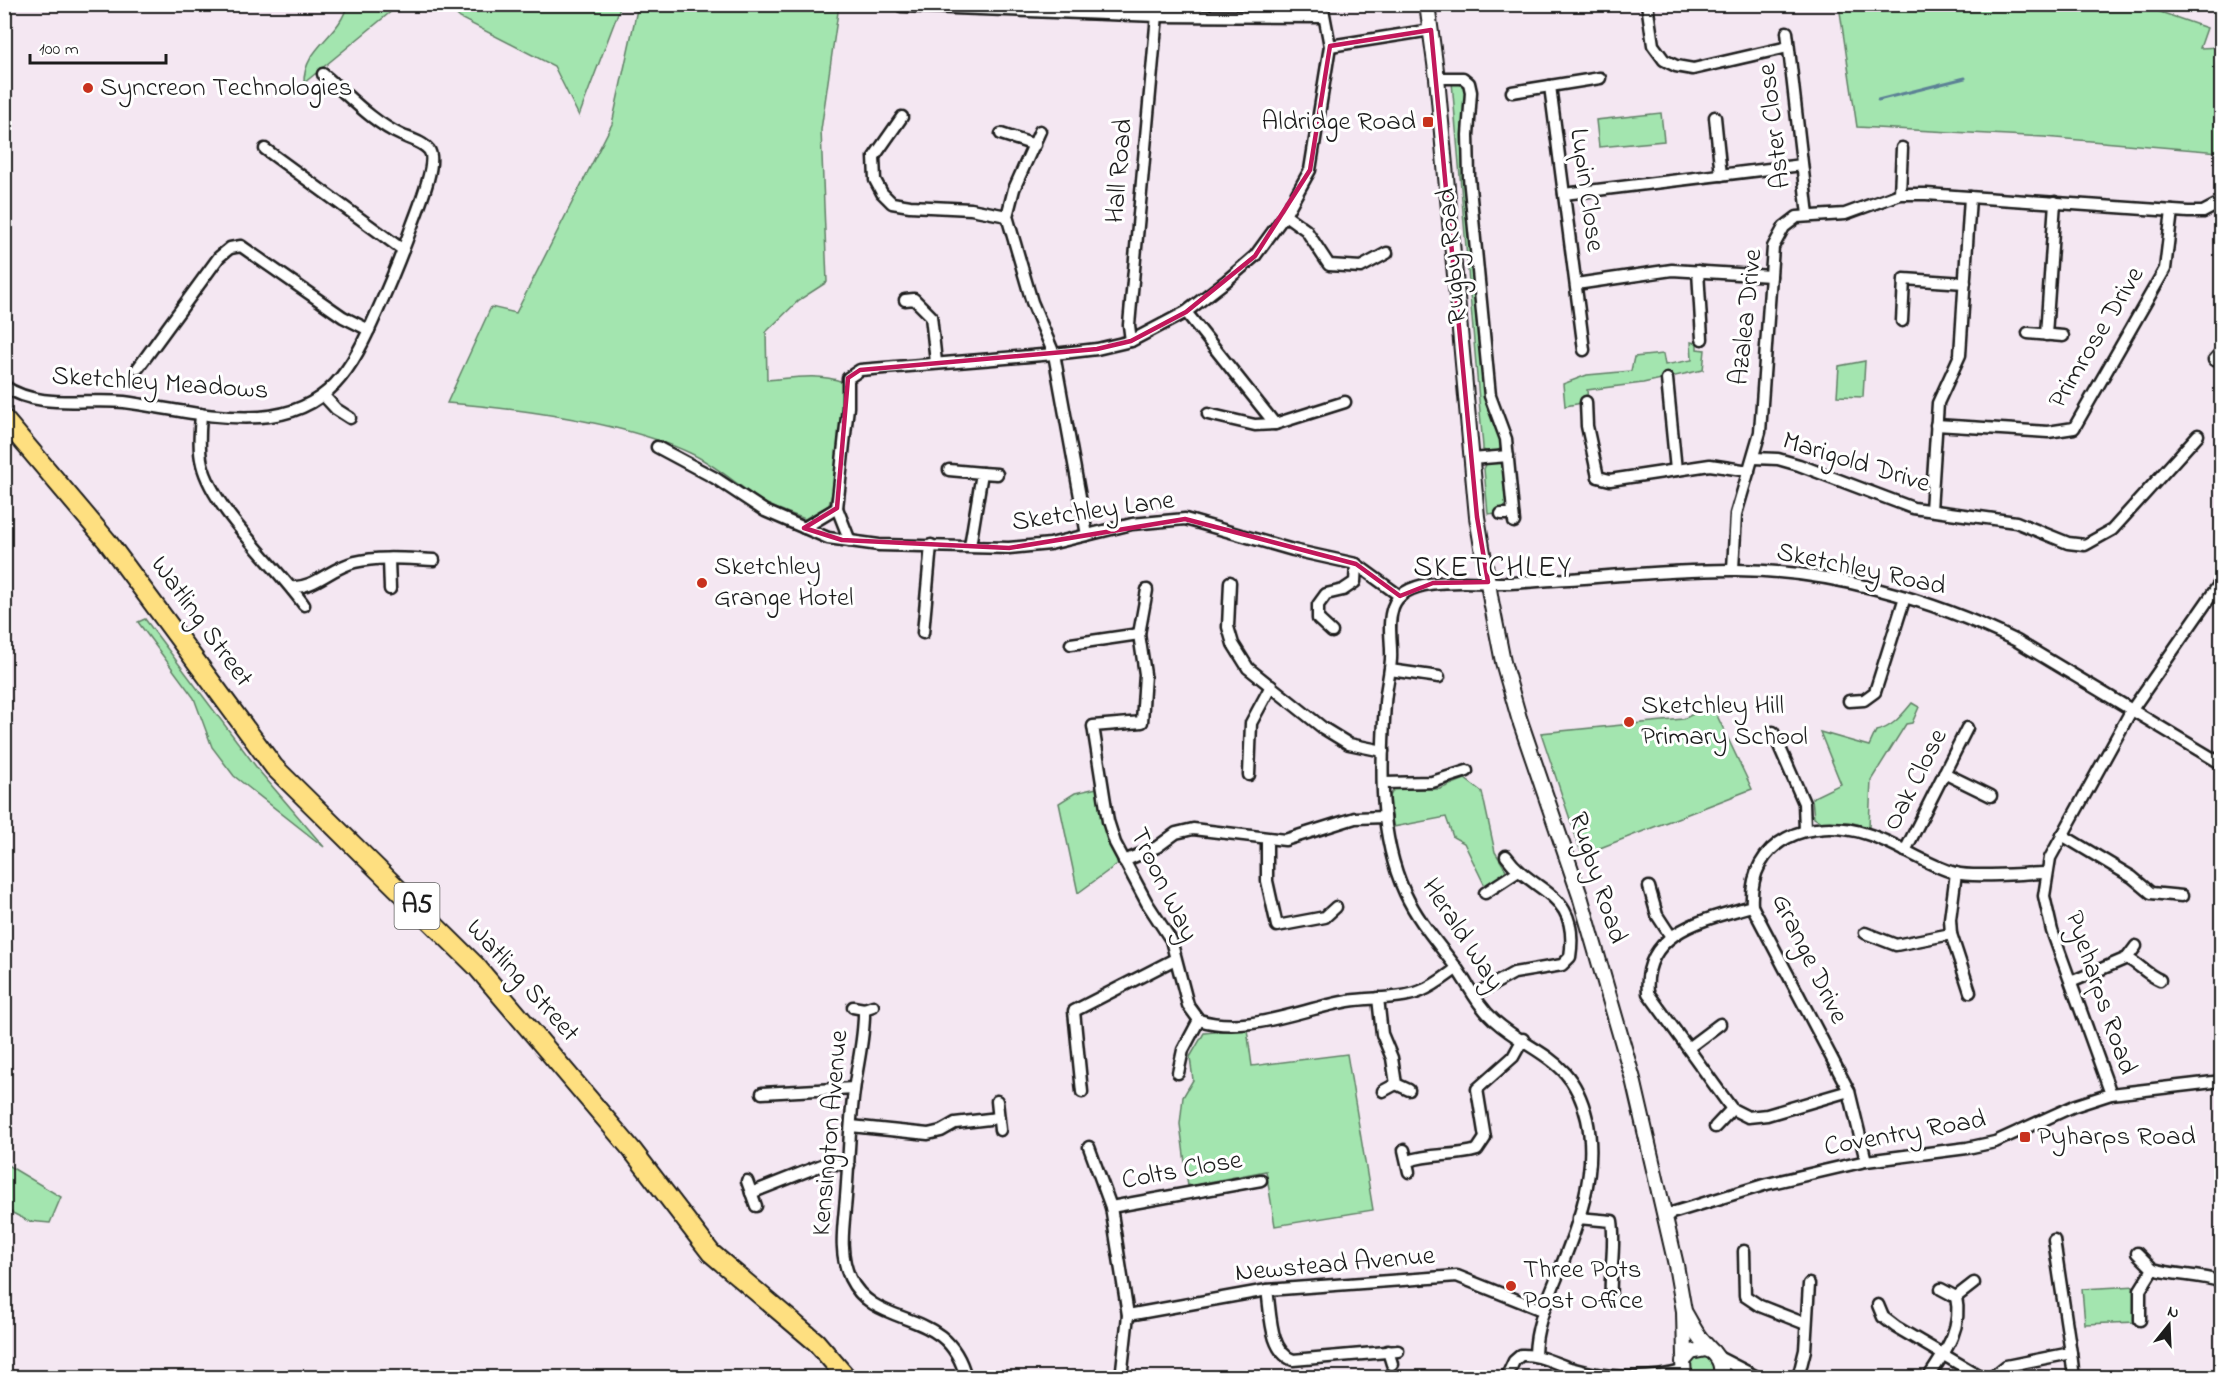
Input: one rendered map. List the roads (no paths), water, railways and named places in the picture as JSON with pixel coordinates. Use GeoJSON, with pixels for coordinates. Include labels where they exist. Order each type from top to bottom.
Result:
{"type":"FeatureCollection","features":[{"type":"Feature","properties":{"kind":"highway","name":"Watling Street"},"geometry":{"type":"LineString","coordinates":[[4,419],[107,541],[274,767],[476,966],[632,1150],[711,1252],[816,1342],[847,1377]]}},
{"type":"Feature","properties":{"kind":"main road","name":"Rugby Road"},"geometry":{"type":"LineString","coordinates":[[1427,4],[1437,78],[1477,517],[1488,582],[1510,684],[1586,919],[1633,1079],[1665,1215],[1684,1311],[1683,1374]]}},
{"type":"Feature","properties":{"kind":"main road","name":"Rugby Road"},"geometry":{"type":"LineString","coordinates":[[1684,1311],[1699,1336],[1716,1355]]}},
{"type":"Feature","properties":{"kind":"main road"},"geometry":{"type":"LineString","coordinates":[[1685,1357],[1698,1349],[1716,1355],[1722,1367],[1720,1377]]}},
{"type":"Feature","properties":{"kind":"street","name":"Hall Road"},"geometry":{"type":"LineString","coordinates":[[1131,341],[1130,313],[1158,4]]}},
{"type":"Feature","properties":{"kind":"street"},"geometry":{"type":"LineString","coordinates":[[849,542],[837,508],[849,378],[860,370],[1054,354],[1097,349],[1131,341],[1186,312],[1255,256],[1285,215],[1310,170],[1330,45],[1322,4]]}},
{"type":"Feature","properties":{"kind":"street"},"geometry":{"type":"LineString","coordinates":[[1647,4],[1653,45],[1664,60],[1676,66],[1693,69],[1788,47]]}},
{"type":"Feature","properties":{"kind":"street"},"geometry":{"type":"LineString","coordinates":[[901,6],[1028,8],[1157,16],[1324,17]]}},
{"type":"Feature","properties":{"kind":"street"},"geometry":{"type":"LineString","coordinates":[[1330,45],[1431,30]]}},
{"type":"Feature","properties":{"kind":"street","name":"Aster Close"},"geometry":{"type":"LineString","coordinates":[[1786,32],[1808,215]]}},
{"type":"Feature","properties":{"kind":"street","name":"Sketchley Meadows"},"geometry":{"type":"LineString","coordinates":[[4,386],[47,402],[108,400],[201,414],[260,417],[284,414],[324,396],[342,379],[356,358],[403,250],[432,165],[429,149],[387,128],[323,74]]}},
{"type":"Feature","properties":{"kind":"street","name":"Rugby Road"},"geometry":{"type":"LineString","coordinates":[[1437,78],[1463,78],[1469,83],[1472,92],[1467,135],[1469,177],[1490,396],[1506,440],[1514,518],[1501,514]]}},
{"type":"Feature","properties":{"kind":"street"},"geometry":{"type":"LineString","coordinates":[[1512,92],[1600,78]]}},
{"type":"Feature","properties":{"kind":"street","name":"Lupin Close"},"geometry":{"type":"LineString","coordinates":[[1550,86],[1576,284],[1577,335],[1584,350]]}},
{"type":"Feature","properties":{"kind":"street"},"geometry":{"type":"LineString","coordinates":[[902,117],[874,156],[875,180],[892,203],[971,209],[1007,216]]}},
{"type":"Feature","properties":{"kind":"street"},"geometry":{"type":"LineString","coordinates":[[1715,117],[1721,175]]}},
{"type":"Feature","properties":{"kind":"street"},"geometry":{"type":"LineString","coordinates":[[1040,131],[1014,189],[1007,216],[1032,302],[1054,354],[1087,535]]}},
{"type":"Feature","properties":{"kind":"street"},"geometry":{"type":"LineString","coordinates":[[1001,134],[1035,145]]}},
{"type":"Feature","properties":{"kind":"street"},"geometry":{"type":"LineString","coordinates":[[1900,194],[1902,148]]}},
{"type":"Feature","properties":{"kind":"street"},"geometry":{"type":"LineString","coordinates":[[265,149],[403,250]]}},
{"type":"Feature","properties":{"kind":"street"},"geometry":{"type":"LineString","coordinates":[[1564,194],[1802,165]]}},
{"type":"Feature","properties":{"kind":"street","name":"Azalea Drive"},"geometry":{"type":"LineString","coordinates":[[1732,570],[1736,514],[1760,432],[1773,247],[1784,227],[1797,217],[1845,214],[1900,194],[2188,212],[2203,212],[2222,202]]}},
{"type":"Feature","properties":{"kind":"street"},"geometry":{"type":"LineString","coordinates":[[1931,510],[1938,403],[1960,355],[1970,197]]}},
{"type":"Feature","properties":{"kind":"street"},"geometry":{"type":"LineString","coordinates":[[2046,335],[2055,202]]}},
{"type":"Feature","properties":{"kind":"street","name":"Primrose Drive"},"geometry":{"type":"LineString","coordinates":[[1936,425],[2048,432],[2074,428],[2165,269],[2172,211]]}},
{"type":"Feature","properties":{"kind":"street"},"geometry":{"type":"LineString","coordinates":[[1285,215],[1306,230],[1329,265],[1361,267],[1387,253]]}},
{"type":"Feature","properties":{"kind":"street"},"geometry":{"type":"LineString","coordinates":[[138,368],[219,257],[230,248],[241,246],[343,317],[369,330]]}},
{"type":"Feature","properties":{"kind":"street"},"geometry":{"type":"LineString","coordinates":[[1576,284],[1672,270],[1771,276]]}},
{"type":"Feature","properties":{"kind":"street"},"geometry":{"type":"LineString","coordinates":[[1698,271],[1702,339]]}},
{"type":"Feature","properties":{"kind":"street"},"geometry":{"type":"LineString","coordinates":[[1902,321],[1904,279],[1965,284]]}},
{"type":"Feature","properties":{"kind":"street"},"geometry":{"type":"LineString","coordinates":[[905,300],[914,299],[931,316],[936,362]]}},
{"type":"Feature","properties":{"kind":"street"},"geometry":{"type":"LineString","coordinates":[[1186,312],[1275,424]]}},
{"type":"Feature","properties":{"kind":"street"},"geometry":{"type":"LineString","coordinates":[[2028,333],[2062,336]]}},
{"type":"Feature","properties":{"kind":"street"},"geometry":{"type":"LineString","coordinates":[[1667,379],[1676,470]]}},
{"type":"Feature","properties":{"kind":"street"},"geometry":{"type":"LineString","coordinates":[[324,396],[336,409],[350,418]]}},
{"type":"Feature","properties":{"kind":"street"},"geometry":{"type":"LineString","coordinates":[[1208,414],[1255,425],[1275,424],[1345,402]]}},
{"type":"Feature","properties":{"kind":"street"},"geometry":{"type":"LineString","coordinates":[[1586,402],[1594,467],[1598,477],[1610,480],[1710,465],[1749,471]]}},
{"type":"Feature","properties":{"kind":"street"},"geometry":{"type":"LineString","coordinates":[[201,414],[201,462],[207,480],[218,500],[304,605]]}},
{"type":"Feature","properties":{"kind":"street","name":"Marigold Drive"},"geometry":{"type":"LineString","coordinates":[[1754,458],[1778,459],[1799,465],[1913,508],[2016,522],[2068,543],[2085,545],[2112,530],[2198,435]]}},
{"type":"Feature","properties":{"kind":"street","name":"Sketchley Lane"},"geometry":{"type":"LineString","coordinates":[[657,447],[679,456],[765,511],[828,538],[849,542],[1009,548],[1050,544],[1132,524],[1185,519],[1293,550],[1356,564],[1400,596]]}},
{"type":"Feature","properties":{"kind":"street"},"geometry":{"type":"LineString","coordinates":[[1472,459],[1508,456]]}},
{"type":"Feature","properties":{"kind":"street"},"geometry":{"type":"LineString","coordinates":[[949,470],[997,474]]}},
{"type":"Feature","properties":{"kind":"street"},"geometry":{"type":"LineString","coordinates":[[970,546],[982,473]]}},
{"type":"Feature","properties":{"kind":"street"},"geometry":{"type":"LineString","coordinates":[[804,528],[837,508]]}},
{"type":"Feature","properties":{"kind":"street"},"geometry":{"type":"LineString","coordinates":[[923,633],[931,544]]}},
{"type":"Feature","properties":{"kind":"street"},"geometry":{"type":"LineString","coordinates":[[291,587],[307,586],[328,571],[354,562],[389,559],[434,560]]}},
{"type":"Feature","properties":{"kind":"street"},"geometry":{"type":"LineString","coordinates":[[389,559],[390,589]]}},
{"type":"Feature","properties":{"kind":"street"},"geometry":{"type":"LineString","coordinates":[[1332,632],[1318,619],[1318,605],[1326,594],[1343,590],[1355,582],[1356,564]]}},
{"type":"Feature","properties":{"kind":"street","name":"Sketchley Road"},"geometry":{"type":"LineString","coordinates":[[1488,582],[1732,570],[1795,574],[1905,597],[1956,613],[2017,641],[2130,711],[2222,764]]}},
{"type":"Feature","properties":{"kind":"street","name":"Pyeharps Road"},"geometry":{"type":"LineString","coordinates":[[2111,1094],[2052,931],[2044,896],[2046,873],[2050,858],[2130,711],[2222,580]]}},
{"type":"Feature","properties":{"kind":"street"},"geometry":{"type":"LineString","coordinates":[[1230,582],[1228,627],[1233,645],[1248,668],[1323,728],[1349,744],[1383,751]]}},
{"type":"Feature","properties":{"kind":"street"},"geometry":{"type":"LineString","coordinates":[[1400,596],[1415,588],[1433,584],[1488,582]]}},
{"type":"Feature","properties":{"kind":"street"},"geometry":{"type":"LineString","coordinates":[[1071,644],[1139,634],[1147,590]]}},
{"type":"Feature","properties":{"kind":"street","name":"Herald Way"},"geometry":{"type":"LineString","coordinates":[[1400,596],[1392,609],[1390,670],[1383,751],[1385,817],[1393,859],[1405,893],[1423,926],[1492,1019],[1558,1065],[1578,1094],[1589,1134],[1589,1169],[1578,1218],[1542,1310],[1536,1334],[1535,1354]]}},
{"type":"Feature","properties":{"kind":"street"},"geometry":{"type":"LineString","coordinates":[[1849,701],[1864,700],[1875,692],[1905,597]]}},
{"type":"Feature","properties":{"kind":"street","name":"Troon Way"},"geometry":{"type":"LineString","coordinates":[[1139,634],[1145,674],[1142,722],[1093,726],[1108,822],[1124,861],[1171,940],[1188,1005],[1199,1020]]}},
{"type":"Feature","properties":{"kind":"street"},"geometry":{"type":"LineString","coordinates":[[1390,670],[1439,677]]}},
{"type":"Feature","properties":{"kind":"street"},"geometry":{"type":"LineString","coordinates":[[1249,775],[1251,723],[1271,686]]}},
{"type":"Feature","properties":{"kind":"street","name":"Oak Close"},"geometry":{"type":"LineString","coordinates":[[1905,851],[1967,728]]}},
{"type":"Feature","properties":{"kind":"street"},"geometry":{"type":"LineString","coordinates":[[1773,732],[1804,802],[1805,830]]}},
{"type":"Feature","properties":{"kind":"street"},"geometry":{"type":"LineString","coordinates":[[1383,783],[1432,782],[1467,771]]}},
{"type":"Feature","properties":{"kind":"street"},"geometry":{"type":"LineString","coordinates":[[1944,773],[1991,796]]}},
{"type":"Feature","properties":{"kind":"street"},"geometry":{"type":"LineString","coordinates":[[1124,861],[1157,847],[1176,832],[1193,829],[1267,840],[1285,840],[1355,818],[1385,817]]}},
{"type":"Feature","properties":{"kind":"street","name":"Grange Drive"},"geometry":{"type":"LineString","coordinates":[[1866,1161],[1849,1091],[1752,906],[1751,890],[1757,868],[1770,848],[1788,836],[1805,830],[1828,829],[1866,833],[1956,873],[2046,873]]}},
{"type":"Feature","properties":{"kind":"street"},"geometry":{"type":"LineString","coordinates":[[2062,835],[2132,878],[2151,893],[2182,896]]}},
{"type":"Feature","properties":{"kind":"street"},"geometry":{"type":"LineString","coordinates":[[1267,840],[1267,881],[1277,926],[1325,917],[1336,907]]}},
{"type":"Feature","properties":{"kind":"street"},"geometry":{"type":"LineString","coordinates":[[1474,995],[1514,973],[1562,965],[1570,957],[1570,925],[1563,908],[1552,893],[1517,872],[1506,856]]}},
{"type":"Feature","properties":{"kind":"street"},"geometry":{"type":"LineString","coordinates":[[1485,893],[1517,872]]}},
{"type":"Feature","properties":{"kind":"street"},"geometry":{"type":"LineString","coordinates":[[1956,873],[1950,919],[1952,934],[1970,992]]}},
{"type":"Feature","properties":{"kind":"street"},"geometry":{"type":"LineString","coordinates":[[1649,887],[1657,915],[1670,935]]}},
{"type":"Feature","properties":{"kind":"street"},"geometry":{"type":"LineString","coordinates":[[1752,906],[1670,935],[1651,958],[1647,982],[1648,993],[1732,1110],[1748,1117],[1767,1115],[1849,1091]]}},
{"type":"Feature","properties":{"kind":"street"},"geometry":{"type":"LineString","coordinates":[[1865,933],[1896,945],[1952,934]]}},
{"type":"Feature","properties":{"kind":"street"},"geometry":{"type":"LineString","coordinates":[[2071,982],[2127,958],[2136,946]]}},
{"type":"Feature","properties":{"kind":"street"},"geometry":{"type":"LineString","coordinates":[[1082,1092],[1074,1011],[1175,958]]}},
{"type":"Feature","properties":{"kind":"street"},"geometry":{"type":"LineString","coordinates":[[2127,958],[2140,966],[2144,973],[2160,980]]}},
{"type":"Feature","properties":{"kind":"street"},"geometry":{"type":"LineString","coordinates":[[1178,1073],[1183,1050],[1199,1020],[1230,1026],[1420,992],[1456,969]]}},
{"type":"Feature","properties":{"kind":"street"},"geometry":{"type":"LineString","coordinates":[[1378,998],[1382,1034],[1392,1058],[1396,1084]]}},
{"type":"Feature","properties":{"kind":"street","name":"Kensington Avenue"},"geometry":{"type":"LineString","coordinates":[[863,1007],[865,1028],[854,1089],[842,1252],[850,1278],[860,1293],[876,1306],[917,1321],[942,1336],[962,1360],[966,1377]]}},
{"type":"Feature","properties":{"kind":"street"},"geometry":{"type":"LineString","coordinates":[[1688,1048],[1720,1024]]}},
{"type":"Feature","properties":{"kind":"street"},"geometry":{"type":"LineString","coordinates":[[1407,1161],[1421,1156],[1463,1155],[1477,1150],[1485,1138],[1477,1089],[1513,1057],[1523,1039]]}},
{"type":"Feature","properties":{"kind":"street","name":"Coventry Road"},"geometry":{"type":"LineString","coordinates":[[1665,1215],[1767,1184],[1866,1161],[1967,1148],[1995,1142],[2074,1106],[2111,1094],[2222,1081]]}},
{"type":"Feature","properties":{"kind":"street"},"geometry":{"type":"LineString","coordinates":[[1396,1084],[1409,1090]]}},
{"type":"Feature","properties":{"kind":"street"},"geometry":{"type":"LineString","coordinates":[[1383,1091],[1396,1084]]}},
{"type":"Feature","properties":{"kind":"street"},"geometry":{"type":"LineString","coordinates":[[762,1093],[854,1089]]}},
{"type":"Feature","properties":{"kind":"street"},"geometry":{"type":"LineString","coordinates":[[997,1101],[1000,1131]]}},
{"type":"Feature","properties":{"kind":"street"},"geometry":{"type":"LineString","coordinates":[[1715,1127],[1732,1110]]}},
{"type":"Feature","properties":{"kind":"street"},"geometry":{"type":"LineString","coordinates":[[851,1125],[928,1134],[941,1131],[955,1123],[998,1118]]}},
{"type":"Feature","properties":{"kind":"street"},"geometry":{"type":"LineString","coordinates":[[1089,1147],[1111,1207],[1128,1315],[1121,1377]]}},
{"type":"Feature","properties":{"kind":"street"},"geometry":{"type":"LineString","coordinates":[[752,1193],[827,1163],[849,1165]]}},
{"type":"Feature","properties":{"kind":"street","name":"Colts Close"},"geometry":{"type":"LineString","coordinates":[[1111,1207],[1261,1180]]}},
{"type":"Feature","properties":{"kind":"street"},"geometry":{"type":"LineString","coordinates":[[747,1181],[756,1206]]}},
{"type":"Feature","properties":{"kind":"street"},"geometry":{"type":"LineString","coordinates":[[1578,1218],[1612,1221],[1614,1244],[1610,1264],[1611,1300]]}},
{"type":"Feature","properties":{"kind":"street"},"geometry":{"type":"LineString","coordinates":[[2054,1240],[2074,1377]]}},
{"type":"Feature","properties":{"kind":"street"},"geometry":{"type":"LineString","coordinates":[[1744,1251],[1745,1296],[1760,1306],[1806,1324]]}},
{"type":"Feature","properties":{"kind":"street"},"geometry":{"type":"LineString","coordinates":[[2137,1254],[2153,1269],[2176,1276],[2200,1275],[2222,1282]]}},
{"type":"Feature","properties":{"kind":"street"},"geometry":{"type":"LineString","coordinates":[[2140,1320],[2139,1290],[2153,1269]]}},
{"type":"Feature","properties":{"kind":"street","name":"Newstead Avenue"},"geometry":{"type":"LineString","coordinates":[[1128,1315],[1267,1290],[1457,1276],[1542,1310]]}},
{"type":"Feature","properties":{"kind":"street"},"geometry":{"type":"LineString","coordinates":[[1956,1297],[1974,1283]]}},
{"type":"Feature","properties":{"kind":"street"},"geometry":{"type":"LineString","coordinates":[[1798,1377],[1805,1350],[1809,1284]]}},
{"type":"Feature","properties":{"kind":"street"},"geometry":{"type":"LineString","coordinates":[[1941,1289],[1956,1297]]}},
{"type":"Feature","properties":{"kind":"street"},"geometry":{"type":"LineString","coordinates":[[1267,1290],[1276,1347],[1282,1356],[1293,1360],[1393,1351],[1392,1364]]}},
{"type":"Feature","properties":{"kind":"street"},"geometry":{"type":"LineString","coordinates":[[1928,1377],[1944,1354],[1959,1320],[1956,1297]]}},
{"type":"Feature","properties":{"kind":"street"},"geometry":{"type":"LineString","coordinates":[[1878,1305],[1883,1317],[1983,1377]]}},
{"type":"Feature","properties":{"kind":"street"},"geometry":{"type":"LineString","coordinates":[[1991,1377],[2006,1366],[2025,1360],[2071,1353]]}},
{"type":"Feature","properties":{"kind":"street"},"geometry":{"type":"LineString","coordinates":[[1506,1377],[1514,1361],[1521,1355],[1535,1354],[1554,1363],[1597,1376],[1636,1377],[1683,1374]]}},
{"type":"Feature","properties":{"kind":"street"},"geometry":{"type":"LineString","coordinates":[[1716,1355],[1760,1377]]}},
{"type":"Feature","properties":{"kind":"street"},"geometry":{"type":"LineString","coordinates":[[1720,1377],[1746,1371]]}},
{"type":"Feature","properties":{"kind":"waterway"},"geometry":{"type":"LineString","coordinates":[[1878,100],[1965,78]]}},
{"type":"Feature","properties":{"kind":"place","name":"Syncreon Technologies"},"geometry":{"type":"Point","coordinates":[88,88]}},
{"type":"Feature","properties":{"kind":"place","name":"Aldridge Road"},"geometry":{"type":"Point","coordinates":[1428,122]}},
{"type":"Feature","properties":{"kind":"place","name":"Sketchley Grange Hotel"},"geometry":{"type":"Point","coordinates":[702,583]}},
{"type":"Feature","properties":{"kind":"place","name":"Sketchley Hill Primary School"},"geometry":{"type":"Point","coordinates":[1629,722]}},
{"type":"Feature","properties":{"kind":"place","name":"Pyharps Road"},"geometry":{"type":"Point","coordinates":[2025,1137]}},
{"type":"Feature","properties":{"kind":"place","name":"Three Pots Post Office"},"geometry":{"type":"Point","coordinates":[1511,1286]}},
{"type":"Feature","properties":{"kind":"district","name":"SKETCHLEY"},"geometry":{"type":"Point","coordinates":[1493,569]}}]}
